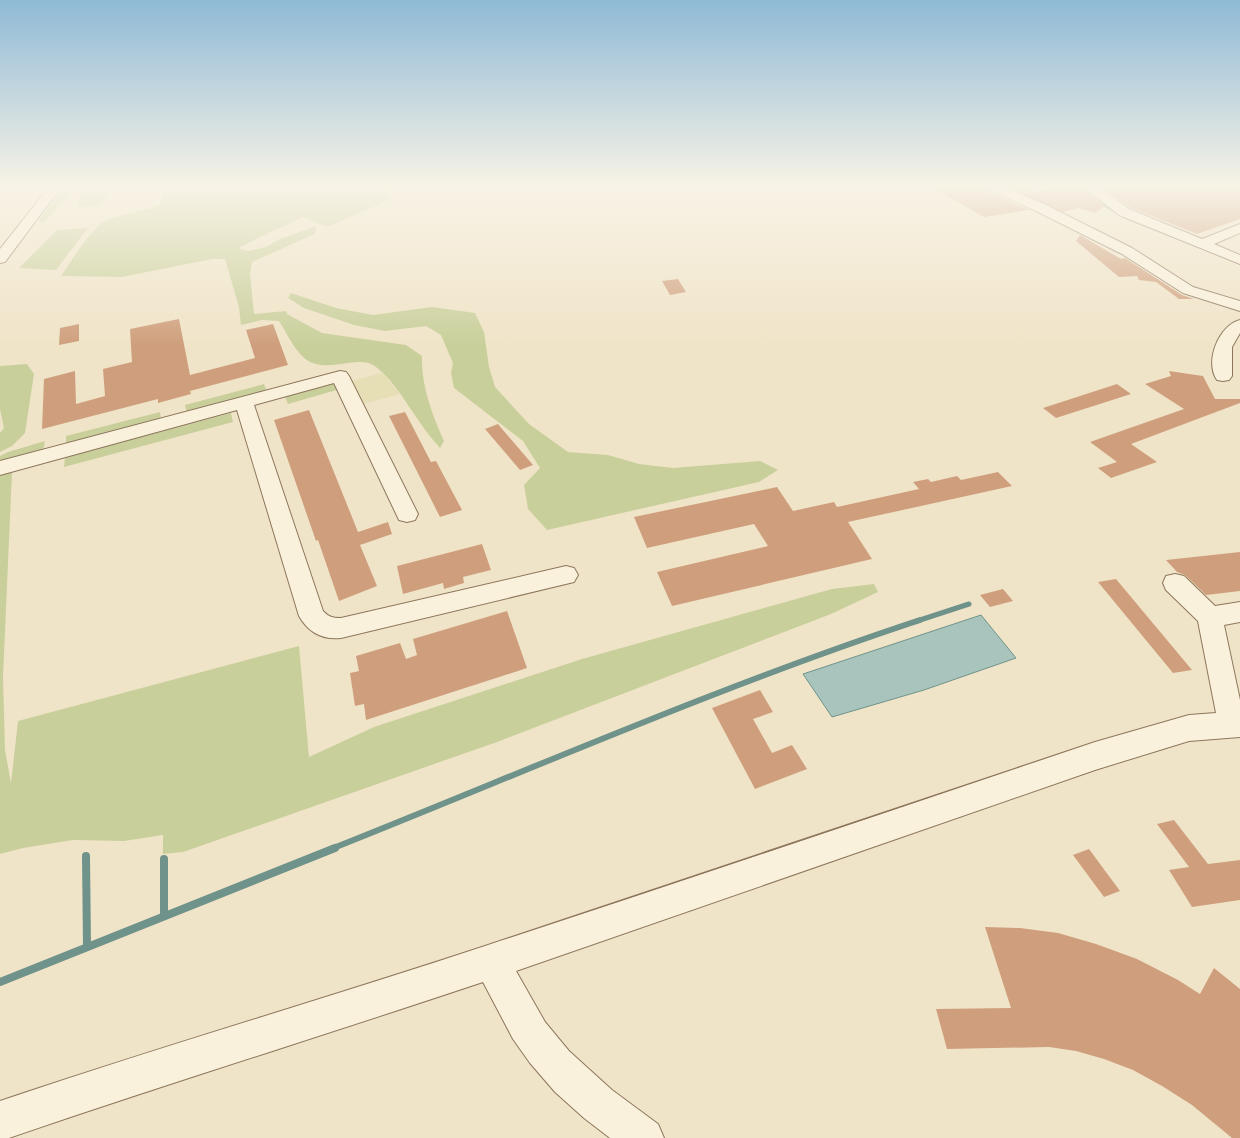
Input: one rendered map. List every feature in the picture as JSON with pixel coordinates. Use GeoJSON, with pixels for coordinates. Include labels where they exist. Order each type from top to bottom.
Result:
{"type":"FeatureCollection","features":[{"type":"Feature","properties":{"kind":"street"},"geometry":{"type":"LineString","coordinates":[[0,260],[15,240]]}},
{"type":"Feature","properties":{"kind":"street"},"geometry":{"type":"LineString","coordinates":[[1104,240],[1188,290],[1240,306]]}},
{"type":"Feature","properties":{"kind":"street"},"geometry":{"type":"LineString","coordinates":[[1192,240],[1240,260]]}},
{"type":"Feature","properties":{"kind":"street"},"geometry":{"type":"LineString","coordinates":[[1214,249],[1225,240]]}},
{"type":"Feature","properties":{"kind":"street"},"geometry":{"type":"LineString","coordinates":[[1223,376],[1222,352],[1225,340],[1240,325]]}},
{"type":"Feature","properties":{"kind":"street"},"geometry":{"type":"LineString","coordinates":[[0,468],[340,376],[407,514]]}},
{"type":"Feature","properties":{"kind":"street"},"geometry":{"type":"LineString","coordinates":[[244,402],[312,616],[320,626],[331,629],[341,628],[566,575]]}},
{"type":"Feature","properties":{"kind":"street"},"geometry":{"type":"LineString","coordinates":[[0,1121],[132,1076],[492,962],[1094,756],[1189,728],[1236,724],[1226,699],[1210,617],[1175,583]]}},
{"type":"Feature","properties":{"kind":"street"},"geometry":{"type":"LineString","coordinates":[[1210,617],[1240,612]]}},
{"type":"Feature","properties":{"kind":"street"},"geometry":{"type":"LineString","coordinates":[[492,962],[532,1035],[570,1080],[608,1113],[644,1138]]}},
{"type":"Feature","properties":{"kind":"shaded area"},"geometry":{"type":"Polygon","coordinates":[[[382,373],[400,394],[360,405],[348,382],[382,373]]]}},
{"type":"Feature","properties":{"kind":"green space"},"geometry":{"type":"Polygon","coordinates":[[[47,240],[79,240],[56,270],[19,268],[47,240]]]}},
{"type":"Feature","properties":{"kind":"green space"},"geometry":{"type":"Polygon","coordinates":[[[86,240],[255,240],[238,248],[249,251],[266,247],[278,240],[301,240],[252,262],[250,274],[254,314],[286,311],[287,314],[322,333],[406,345],[422,356],[425,389],[444,441],[440,448],[394,385],[376,367],[360,362],[320,365],[311,362],[302,356],[279,321],[262,320],[241,325],[239,307],[225,259],[212,259],[122,277],[61,276],[86,240]]]}},
{"type":"Feature","properties":{"kind":"green space"},"geometry":{"type":"Polygon","coordinates":[[[291,293],[336,308],[373,315],[432,307],[475,313],[484,332],[489,367],[495,387],[529,424],[568,452],[608,455],[639,464],[673,468],[760,461],[778,470],[759,482],[547,530],[528,509],[524,485],[540,468],[523,441],[454,388],[451,373],[453,363],[441,335],[426,326],[385,331],[354,325],[304,308],[288,298],[291,293]]]}},
{"type":"Feature","properties":{"kind":"green space"},"geometry":{"type":"Polygon","coordinates":[[[27,364],[34,374],[25,433],[12,446],[0,452],[0,433],[4,428],[0,409],[0,366],[27,364]]]}},
{"type":"Feature","properties":{"kind":"green space"},"geometry":{"type":"Polygon","coordinates":[[[337,382],[340,389],[288,404],[285,397],[337,382]]]}},
{"type":"Feature","properties":{"kind":"green space"},"geometry":{"type":"Polygon","coordinates":[[[264,384],[267,392],[187,413],[185,405],[264,384]]]}},
{"type":"Feature","properties":{"kind":"green space"},"geometry":{"type":"Polygon","coordinates":[[[160,412],[161,420],[66,445],[66,436],[160,412]]]}},
{"type":"Feature","properties":{"kind":"green space"},"geometry":{"type":"Polygon","coordinates":[[[231,413],[233,422],[64,467],[65,457],[231,413]]]}},
{"type":"Feature","properties":{"kind":"green space"},"geometry":{"type":"Polygon","coordinates":[[[45,441],[43,451],[0,461],[0,456],[8,452],[45,441]]]}},
{"type":"Feature","properties":{"kind":"green space"},"geometry":{"type":"Polygon","coordinates":[[[12,472],[3,677],[5,750],[11,783],[18,721],[299,646],[309,757],[374,727],[582,659],[832,589],[874,584],[878,592],[831,614],[497,742],[183,852],[163,854],[163,835],[124,841],[73,840],[23,848],[0,854],[0,475],[12,472]]]}},
{"type":"Feature","properties":{"kind":"water"},"geometry":{"type":"Polygon","coordinates":[[[981,615],[1016,658],[924,690],[832,717],[803,674],[981,615]]]}},
{"type":"Feature","properties":{"kind":"building"},"geometry":{"type":"Polygon","coordinates":[[[1089,240],[1121,259],[1125,258],[1182,295],[1194,299],[1179,299],[1156,282],[1139,280],[1137,276],[1119,277],[1076,241],[1089,240]]]}},
{"type":"Feature","properties":{"kind":"building"},"geometry":{"type":"Polygon","coordinates":[[[678,279],[686,292],[670,295],[662,281],[678,279]]]}},
{"type":"Feature","properties":{"kind":"building"},"geometry":{"type":"Polygon","coordinates":[[[179,319],[190,375],[255,358],[246,330],[273,324],[288,365],[190,391],[191,394],[158,403],[158,399],[42,429],[44,379],[75,371],[76,404],[105,396],[103,369],[132,362],[130,329],[179,319]]]}},
{"type":"Feature","properties":{"kind":"building"},"geometry":{"type":"Polygon","coordinates":[[[79,324],[79,341],[59,345],[60,328],[79,324]]]}},
{"type":"Feature","properties":{"kind":"building"},"geometry":{"type":"Polygon","coordinates":[[[1169,371],[1203,376],[1215,399],[1240,399],[1240,403],[1131,444],[1157,462],[1111,478],[1098,468],[1117,462],[1090,442],[1184,409],[1145,384],[1171,376],[1169,371]]]}},
{"type":"Feature","properties":{"kind":"building"},"geometry":{"type":"Polygon","coordinates":[[[1117,384],[1131,394],[1056,418],[1043,408],[1117,384]]]}},
{"type":"Feature","properties":{"kind":"building"},"geometry":{"type":"Polygon","coordinates":[[[309,410],[358,532],[388,522],[392,534],[360,545],[377,586],[339,601],[274,420],[309,410]]]}},
{"type":"Feature","properties":{"kind":"building"},"geometry":{"type":"Polygon","coordinates":[[[405,412],[431,462],[436,461],[462,510],[440,517],[389,416],[405,412]]]}},
{"type":"Feature","properties":{"kind":"building"},"geometry":{"type":"Polygon","coordinates":[[[498,424],[533,465],[520,470],[485,429],[498,424]]]}},
{"type":"Feature","properties":{"kind":"building"},"geometry":{"type":"Polygon","coordinates":[[[998,472],[1012,486],[848,522],[872,559],[672,606],[657,572],[768,546],[754,524],[647,548],[634,517],[777,487],[793,511],[834,502],[837,507],[919,489],[913,482],[928,479],[931,482],[957,476],[961,480],[998,472]]]}},
{"type":"Feature","properties":{"kind":"building"},"geometry":{"type":"Polygon","coordinates":[[[482,544],[491,570],[463,577],[464,583],[444,589],[443,583],[403,594],[397,566],[482,544]]]}},
{"type":"Feature","properties":{"kind":"building"},"geometry":{"type":"Polygon","coordinates":[[[1240,552],[1240,591],[1206,595],[1185,575],[1177,572],[1166,560],[1240,552]]]}},
{"type":"Feature","properties":{"kind":"building"},"geometry":{"type":"Polygon","coordinates":[[[1116,579],[1192,670],[1173,673],[1098,582],[1116,579]]]}},
{"type":"Feature","properties":{"kind":"building"},"geometry":{"type":"Polygon","coordinates":[[[1003,589],[1013,601],[990,607],[980,595],[1003,589]]]}},
{"type":"Feature","properties":{"kind":"building"},"geometry":{"type":"Polygon","coordinates":[[[507,611],[527,668],[366,720],[364,704],[355,706],[350,673],[359,671],[356,656],[400,643],[406,659],[417,655],[413,639],[507,611]]]}},
{"type":"Feature","properties":{"kind":"building"},"geometry":{"type":"Polygon","coordinates":[[[760,690],[773,712],[753,719],[772,753],[792,745],[807,769],[755,789],[712,708],[760,690]]]}},
{"type":"Feature","properties":{"kind":"building"},"geometry":{"type":"Polygon","coordinates":[[[1174,820],[1208,864],[1240,860],[1240,900],[1192,907],[1169,870],[1189,867],[1157,824],[1174,820]]]}},
{"type":"Feature","properties":{"kind":"building"},"geometry":{"type":"Polygon","coordinates":[[[1089,849],[1120,891],[1104,897],[1073,855],[1089,849]]]}},
{"type":"Feature","properties":{"kind":"building"},"geometry":{"type":"Polygon","coordinates":[[[985,927],[1020,928],[1058,933],[1096,944],[1137,959],[1178,980],[1200,994],[1214,968],[1240,989],[1240,1138],[1232,1138],[1192,1105],[1162,1086],[1133,1070],[1104,1059],[1076,1051],[1049,1047],[947,1049],[936,1009],[1011,1008],[985,927]]]}},
{"type":"Feature","properties":{"kind":"waterway"},"geometry":{"type":"LineString","coordinates":[[1183,240],[1208,250]]}},
{"type":"Feature","properties":{"kind":"waterway"},"geometry":{"type":"LineString","coordinates":[[919,620],[969,604]]}},
{"type":"Feature","properties":{"kind":"waterway"},"geometry":{"type":"LineString","coordinates":[[331,849],[697,701],[919,620]]}},
{"type":"Feature","properties":{"kind":"waterway"},"geometry":{"type":"LineString","coordinates":[[0,982],[335,848]]}},
{"type":"Feature","properties":{"kind":"waterway"},"geometry":{"type":"LineString","coordinates":[[86,856],[87,947]]}},
{"type":"Feature","properties":{"kind":"waterway"},"geometry":{"type":"LineString","coordinates":[[164,859],[164,916]]}}]}
